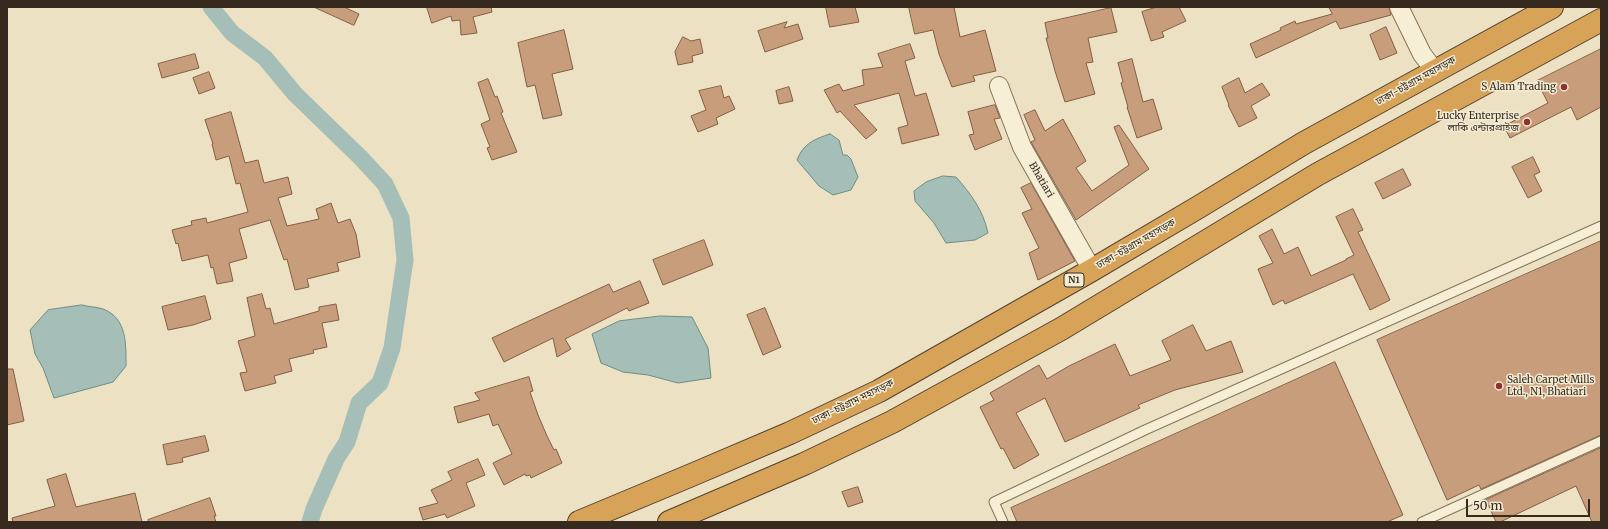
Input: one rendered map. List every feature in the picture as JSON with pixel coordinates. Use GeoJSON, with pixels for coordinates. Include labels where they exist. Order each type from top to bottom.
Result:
{"type":"FeatureCollection","features":[{"type":"Feature","properties":{"kind":"highway","name":"ঢাকা-চট্টগ্রাম মহাসড়ক"},"geometry":{"type":"LineString","coordinates":[[579,522],[749,451],[878,391],[1092,270],[1304,143],[1434,70],[1552,7]]}},
{"type":"Feature","properties":{"kind":"highway"},"geometry":{"type":"LineString","coordinates":[[669,522],[804,464],[892,422],[1061,329],[1325,170],[1601,20]]}},
{"type":"Feature","properties":{"kind":"street"},"geometry":{"type":"LineString","coordinates":[[1399,7],[1422,54],[1434,70]]}},
{"type":"Feature","properties":{"kind":"street","name":"Bhatiari"},"geometry":{"type":"LineString","coordinates":[[999,86],[1022,147],[1092,270]]}},
{"type":"Feature","properties":{"kind":"lane"},"geometry":{"type":"LineString","coordinates":[[1003,522],[994,502],[1145,430],[1601,226]]}},
{"type":"Feature","properties":{"kind":"lane"},"geometry":{"type":"LineString","coordinates":[[1422,522],[1601,440]]}},
{"type":"Feature","properties":{"kind":"water"},"geometry":{"type":"Polygon","coordinates":[[[830,134],[839,140],[843,155],[847,155],[851,159],[858,177],[851,190],[833,195],[819,186],[797,160],[799,154],[806,146],[819,138],[830,134]]]}},
{"type":"Feature","properties":{"kind":"water"},"geometry":{"type":"Polygon","coordinates":[[[943,176],[956,177],[967,190],[980,210],[988,233],[975,240],[946,243],[934,223],[915,201],[914,191],[926,182],[943,176]]]}},
{"type":"Feature","properties":{"kind":"water"},"geometry":{"type":"Polygon","coordinates":[[[82,305],[103,309],[111,313],[117,319],[124,333],[126,366],[113,382],[54,398],[43,368],[35,354],[30,330],[48,310],[82,305]]]}},
{"type":"Feature","properties":{"kind":"water"},"geometry":{"type":"Polygon","coordinates":[[[660,316],[692,317],[708,348],[711,378],[678,383],[648,375],[623,372],[601,363],[592,334],[619,321],[660,316]]]}},
{"type":"Feature","properties":{"kind":"building"},"geometry":{"type":"Polygon","coordinates":[[[314,7],[344,7],[359,14],[354,25],[314,7]]]}},
{"type":"Feature","properties":{"kind":"building"},"geometry":{"type":"Polygon","coordinates":[[[427,7],[491,7],[492,12],[473,17],[477,33],[461,35],[460,20],[452,21],[451,16],[432,23],[427,7]]]}},
{"type":"Feature","properties":{"kind":"building"},"geometry":{"type":"Polygon","coordinates":[[[826,7],[855,7],[859,22],[830,27],[826,7]]]}},
{"type":"Feature","properties":{"kind":"building"},"geometry":{"type":"Polygon","coordinates":[[[909,7],[954,7],[960,37],[985,30],[996,71],[973,76],[975,81],[952,87],[939,54],[933,30],[915,34],[909,7]]]}},
{"type":"Feature","properties":{"kind":"building"},"geometry":{"type":"Polygon","coordinates":[[[1157,7],[1179,7],[1186,21],[1162,32],[1164,37],[1151,41],[1142,12],[1157,7]]]}},
{"type":"Feature","properties":{"kind":"building"},"geometry":{"type":"Polygon","coordinates":[[[1329,7],[1389,7],[1391,15],[1340,29],[1336,21],[1256,58],[1250,44],[1281,30],[1280,28],[1295,21],[1296,24],[1332,14],[1329,7]]]}},
{"type":"Feature","properties":{"kind":"building"},"geometry":{"type":"Polygon","coordinates":[[[1111,8],[1117,32],[1088,38],[1093,62],[1086,63],[1095,94],[1065,102],[1046,38],[1048,38],[1045,23],[1111,8]]]}},
{"type":"Feature","properties":{"kind":"building"},"geometry":{"type":"Polygon","coordinates":[[[787,22],[784,28],[798,24],[803,39],[765,52],[758,31],[787,22]]]}},
{"type":"Feature","properties":{"kind":"building"},"geometry":{"type":"Polygon","coordinates":[[[1386,27],[1397,53],[1380,60],[1370,35],[1386,27]]]}},
{"type":"Feature","properties":{"kind":"building"},"geometry":{"type":"Polygon","coordinates":[[[564,30],[573,69],[552,74],[562,115],[543,119],[535,85],[527,87],[518,43],[564,30]]]}},
{"type":"Feature","properties":{"kind":"building"},"geometry":{"type":"Polygon","coordinates":[[[683,37],[691,41],[700,39],[703,53],[692,56],[693,62],[678,65],[675,52],[683,37]]]}},
{"type":"Feature","properties":{"kind":"building"},"geometry":{"type":"Polygon","coordinates":[[[910,44],[915,58],[905,61],[915,96],[926,93],[939,135],[902,144],[898,128],[908,125],[899,93],[854,105],[877,130],[866,139],[840,111],[837,113],[824,90],[839,84],[843,91],[864,85],[862,70],[883,67],[878,54],[910,44]]]}},
{"type":"Feature","properties":{"kind":"building"},"geometry":{"type":"Polygon","coordinates":[[[1601,49],[1601,107],[1577,120],[1571,107],[1510,138],[1504,126],[1548,103],[1537,81],[1601,49]]]}},
{"type":"Feature","properties":{"kind":"building"},"geometry":{"type":"Polygon","coordinates":[[[195,54],[199,68],[162,78],[158,64],[195,54]]]}},
{"type":"Feature","properties":{"kind":"building"},"geometry":{"type":"Polygon","coordinates":[[[1132,59],[1143,102],[1153,99],[1162,129],[1137,138],[1127,107],[1118,63],[1132,59]]]}},
{"type":"Feature","properties":{"kind":"building"},"geometry":{"type":"Polygon","coordinates":[[[209,72],[215,88],[199,94],[193,78],[209,72]]]}},
{"type":"Feature","properties":{"kind":"building"},"geometry":{"type":"Polygon","coordinates":[[[1239,78],[1245,93],[1262,83],[1270,95],[1251,106],[1257,118],[1239,127],[1228,105],[1222,87],[1239,78]]]}},
{"type":"Feature","properties":{"kind":"building"},"geometry":{"type":"Polygon","coordinates":[[[488,79],[495,97],[497,96],[503,112],[501,113],[517,152],[492,160],[487,148],[490,147],[481,124],[490,120],[478,83],[488,79]]]}},
{"type":"Feature","properties":{"kind":"building"},"geometry":{"type":"Polygon","coordinates":[[[721,86],[724,98],[729,96],[735,109],[716,118],[718,124],[698,132],[691,116],[706,110],[699,91],[721,86]]]}},
{"type":"Feature","properties":{"kind":"building"},"geometry":{"type":"Polygon","coordinates":[[[789,87],[793,101],[779,104],[776,91],[789,87]]]}},
{"type":"Feature","properties":{"kind":"building"},"geometry":{"type":"Polygon","coordinates":[[[995,105],[1000,118],[994,119],[1002,139],[975,150],[969,135],[974,134],[968,112],[995,105]]]}},
{"type":"Feature","properties":{"kind":"building"},"geometry":{"type":"Polygon","coordinates":[[[1035,110],[1045,131],[1063,119],[1086,161],[1076,168],[1092,191],[1129,165],[1114,127],[1119,125],[1149,169],[1076,220],[1031,142],[1035,140],[1024,115],[1035,110]]]}},
{"type":"Feature","properties":{"kind":"building"},"geometry":{"type":"Polygon","coordinates":[[[231,112],[245,163],[258,160],[264,183],[288,177],[292,194],[278,198],[287,226],[319,219],[316,209],[331,203],[338,223],[350,219],[356,234],[360,257],[337,263],[339,271],[307,279],[309,287],[295,290],[287,259],[284,260],[270,220],[239,229],[247,258],[229,263],[233,281],[217,284],[213,267],[211,268],[208,255],[182,261],[178,243],[176,244],[172,230],[192,225],[191,221],[206,218],[207,223],[248,212],[240,183],[236,184],[229,156],[216,160],[213,144],[205,120],[231,112]]]}},
{"type":"Feature","properties":{"kind":"building"},"geometry":{"type":"Polygon","coordinates":[[[1533,157],[1540,172],[1534,175],[1542,191],[1528,198],[1512,167],[1533,157]]]}},
{"type":"Feature","properties":{"kind":"building"},"geometry":{"type":"Polygon","coordinates":[[[1403,169],[1411,185],[1383,199],[1375,183],[1403,169]]]}},
{"type":"Feature","properties":{"kind":"building"},"geometry":{"type":"Polygon","coordinates":[[[1031,183],[1075,261],[1038,280],[1029,253],[1039,248],[1022,213],[1032,209],[1021,188],[1031,183]]]}},
{"type":"Feature","properties":{"kind":"building"},"geometry":{"type":"Polygon","coordinates":[[[1353,209],[1363,230],[1358,232],[1390,300],[1370,310],[1353,274],[1285,304],[1283,300],[1273,305],[1258,269],[1273,263],[1259,236],[1272,229],[1284,254],[1298,247],[1311,276],[1354,255],[1336,217],[1353,209]]]}},
{"type":"Feature","properties":{"kind":"building"},"geometry":{"type":"Polygon","coordinates":[[[704,240],[713,265],[663,285],[653,260],[704,240]]]}},
{"type":"Feature","properties":{"kind":"building","name":"Saleh Carpet Mills Ltd., N1, Bhatiari"},"geometry":{"type":"Polygon","coordinates":[[[1601,241],[1601,435],[1481,489],[1479,485],[1447,500],[1377,340],[1601,241]]]}},
{"type":"Feature","properties":{"kind":"building"},"geometry":{"type":"Polygon","coordinates":[[[640,281],[649,303],[629,311],[627,308],[565,339],[571,349],[557,357],[553,338],[504,362],[492,338],[609,284],[613,292],[640,281]]]}},
{"type":"Feature","properties":{"kind":"building"},"geometry":{"type":"Polygon","coordinates":[[[262,294],[266,309],[270,308],[274,324],[319,311],[319,307],[336,304],[339,320],[322,323],[327,347],[313,350],[314,353],[289,359],[292,371],[274,376],[276,383],[245,391],[240,373],[247,372],[238,341],[255,336],[247,298],[262,294]]]}},
{"type":"Feature","properties":{"kind":"building"},"geometry":{"type":"Polygon","coordinates":[[[205,296],[211,319],[193,325],[168,330],[162,307],[205,296]]]}},
{"type":"Feature","properties":{"kind":"building"},"geometry":{"type":"Polygon","coordinates":[[[765,308],[781,347],[763,355],[747,315],[765,308]]]}},
{"type":"Feature","properties":{"kind":"building"},"geometry":{"type":"Polygon","coordinates":[[[1193,325],[1206,351],[1231,341],[1243,372],[1175,390],[1138,405],[1140,408],[1065,442],[1045,398],[1016,413],[1039,455],[1014,469],[1003,448],[1001,449],[980,407],[994,400],[990,393],[1039,365],[1047,379],[1069,366],[1115,344],[1130,376],[1171,360],[1162,341],[1193,325]]]}},
{"type":"Feature","properties":{"kind":"building"},"geometry":{"type":"Polygon","coordinates":[[[1335,362],[1403,515],[1387,522],[1017,522],[1011,508],[1335,362]]]}},
{"type":"Feature","properties":{"kind":"building"},"geometry":{"type":"Polygon","coordinates":[[[7,369],[13,369],[24,421],[7,425],[7,369]]]}},
{"type":"Feature","properties":{"kind":"building"},"geometry":{"type":"Polygon","coordinates":[[[529,377],[533,391],[530,392],[538,415],[554,450],[556,449],[562,463],[531,478],[530,475],[526,476],[525,474],[504,485],[493,463],[512,454],[498,424],[493,426],[489,414],[458,423],[454,407],[480,400],[475,393],[529,377]]]}},
{"type":"Feature","properties":{"kind":"building"},"geometry":{"type":"Polygon","coordinates":[[[205,436],[209,451],[182,458],[183,462],[167,465],[163,445],[205,436]]]}},
{"type":"Feature","properties":{"kind":"building"},"geometry":{"type":"Polygon","coordinates":[[[1601,448],[1601,522],[1592,522],[1576,486],[1500,522],[1496,522],[1486,500],[1601,448]]]}},
{"type":"Feature","properties":{"kind":"building"},"geometry":{"type":"Polygon","coordinates":[[[478,459],[485,475],[466,483],[475,506],[447,518],[445,514],[423,520],[419,508],[438,503],[431,490],[452,480],[448,472],[478,459]]]}},
{"type":"Feature","properties":{"kind":"building"},"geometry":{"type":"Polygon","coordinates":[[[66,474],[76,507],[135,493],[142,522],[13,522],[12,518],[55,506],[47,480],[66,474]]]}},
{"type":"Feature","properties":{"kind":"building"},"geometry":{"type":"Polygon","coordinates":[[[858,487],[863,502],[848,507],[842,492],[858,487]]]}},
{"type":"Feature","properties":{"kind":"building"},"geometry":{"type":"Polygon","coordinates":[[[210,498],[216,516],[214,516],[216,522],[149,522],[148,520],[210,498]]]}},
{"type":"Feature","properties":{"kind":"waterway"},"geometry":{"type":"LineString","coordinates":[[211,7],[232,33],[265,58],[295,94],[361,158],[385,184],[401,218],[405,260],[392,348],[380,383],[359,403],[347,442],[336,459],[314,509],[310,522]]}},
{"type":"Feature","properties":{"kind":"place","name":"S Alam Trading"},"geometry":{"type":"Point","coordinates":[1564,87]}},
{"type":"Feature","properties":{"kind":"place","name":"Lucky Enterprise লাকি এন্টারপ্রাইজ"},"geometry":{"type":"Point","coordinates":[1527,122]}},
{"type":"Feature","properties":{"kind":"place","name":"Saleh Carpet Mills Ltd., N1, Bhatiari"},"geometry":{"type":"Point","coordinates":[1499,386]}}]}
